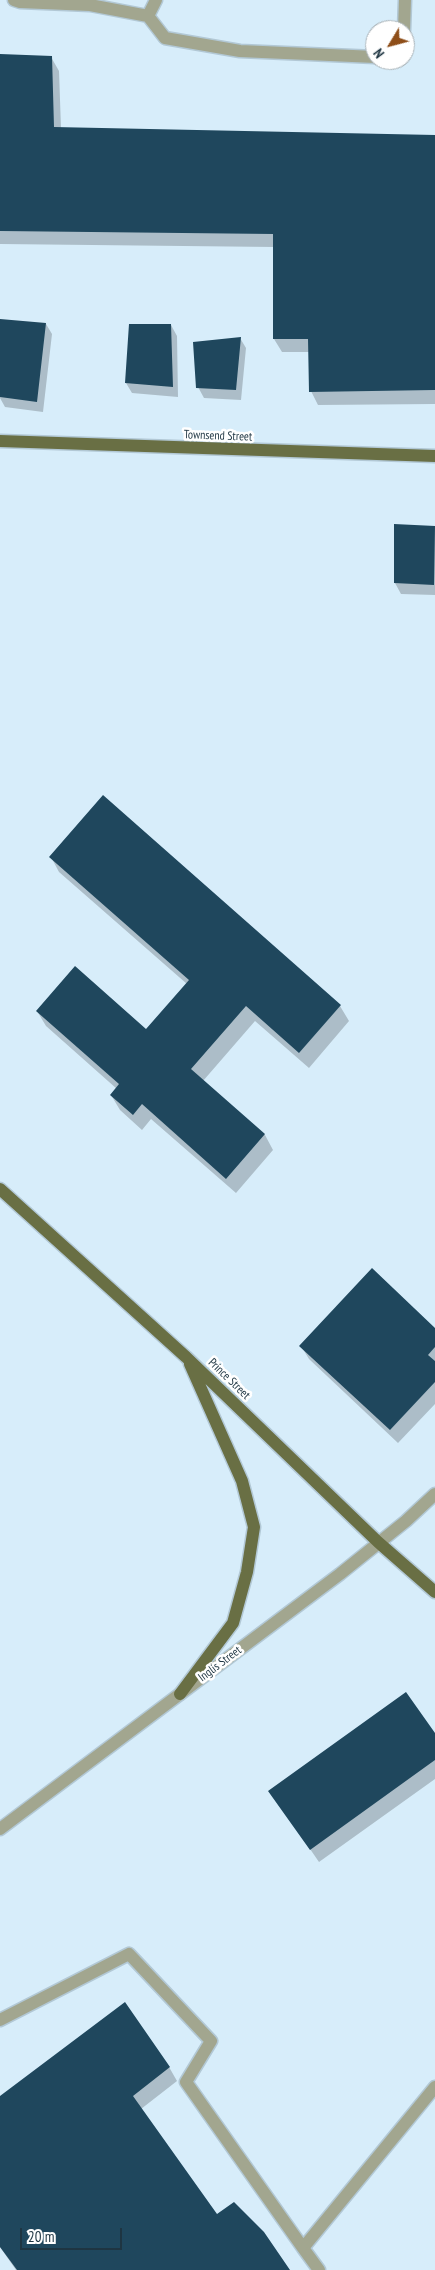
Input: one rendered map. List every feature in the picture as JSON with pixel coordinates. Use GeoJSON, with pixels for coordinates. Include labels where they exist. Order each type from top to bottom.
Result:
{"type":"FeatureCollection","features":[{"type":"Feature","properties":{"kind":"main road","name":"Townsend Street"},"geometry":{"type":"LineString","coordinates":[[0,441],[385,456],[435,456]]}},
{"type":"Feature","properties":{"kind":"main road","name":"Prince Street"},"geometry":{"type":"LineString","coordinates":[[0,1189],[186,1357],[378,1542],[435,1592]]}},
{"type":"Feature","properties":{"kind":"main road"},"geometry":{"type":"LineString","coordinates":[[180,1694],[233,1623],[248,1572],[254,1527],[242,1481],[186,1357]]}},
{"type":"Feature","properties":{"kind":"street"},"geometry":{"type":"LineString","coordinates":[[14,0],[20,2],[90,5],[148,16],[165,38],[240,51],[365,57]]}},
{"type":"Feature","properties":{"kind":"street"},"geometry":{"type":"LineString","coordinates":[[148,16],[156,0]]}},
{"type":"Feature","properties":{"kind":"street"},"geometry":{"type":"LineString","coordinates":[[404,20],[405,0]]}},
{"type":"Feature","properties":{"kind":"street","name":"Inglis Street"},"geometry":{"type":"LineString","coordinates":[[0,1829],[340,1574],[406,1521],[435,1494]]}},
{"type":"Feature","properties":{"kind":"street"},"geometry":{"type":"LineString","coordinates":[[0,2020],[129,1954],[211,2042],[186,2082],[319,2270]]}},
{"type":"Feature","properties":{"kind":"street"},"geometry":{"type":"LineString","coordinates":[[303,2248],[435,2087]]}},
{"type":"Feature","properties":{"kind":"building"},"geometry":{"type":"Polygon","coordinates":[[[0,54],[52,56],[54,127],[435,135],[435,390],[309,392],[308,339],[273,339],[273,234],[0,231],[0,54]]]}},
{"type":"Feature","properties":{"kind":"building"},"geometry":{"type":"Polygon","coordinates":[[[0,319],[46,323],[37,402],[0,397],[0,319]]]}},
{"type":"Feature","properties":{"kind":"building"},"geometry":{"type":"Polygon","coordinates":[[[129,324],[171,324],[173,387],[125,383],[129,324]]]}},
{"type":"Feature","properties":{"kind":"building"},"geometry":{"type":"Polygon","coordinates":[[[241,337],[236,390],[196,388],[193,342],[241,337]]]}},
{"type":"Feature","properties":{"kind":"building"},"geometry":{"type":"Polygon","coordinates":[[[394,524],[435,526],[434,585],[394,583],[394,524]]]}},
{"type":"Feature","properties":{"kind":"building"},"geometry":{"type":"Polygon","coordinates":[[[103,795],[341,1005],[299,1053],[246,1006],[191,1069],[265,1134],[226,1179],[142,1104],[133,1115],[110,1095],[119,1084],[36,1011],[75,966],[146,1029],[189,980],[49,857],[103,795]]]}},
{"type":"Feature","properties":{"kind":"building"},"geometry":{"type":"Polygon","coordinates":[[[372,1268],[435,1328],[435,1347],[428,1355],[435,1361],[435,1382],[390,1430],[299,1346],[372,1268]]]}},
{"type":"Feature","properties":{"kind":"building"},"geometry":{"type":"Polygon","coordinates":[[[406,1692],[435,1733],[435,1760],[310,1850],[268,1791],[406,1692]]]}},
{"type":"Feature","properties":{"kind":"building"},"geometry":{"type":"Polygon","coordinates":[[[125,2002],[170,2067],[133,2096],[217,2214],[234,2202],[264,2232],[290,2270],[17,2270],[0,2247],[0,2096],[125,2002]]]}}]}
